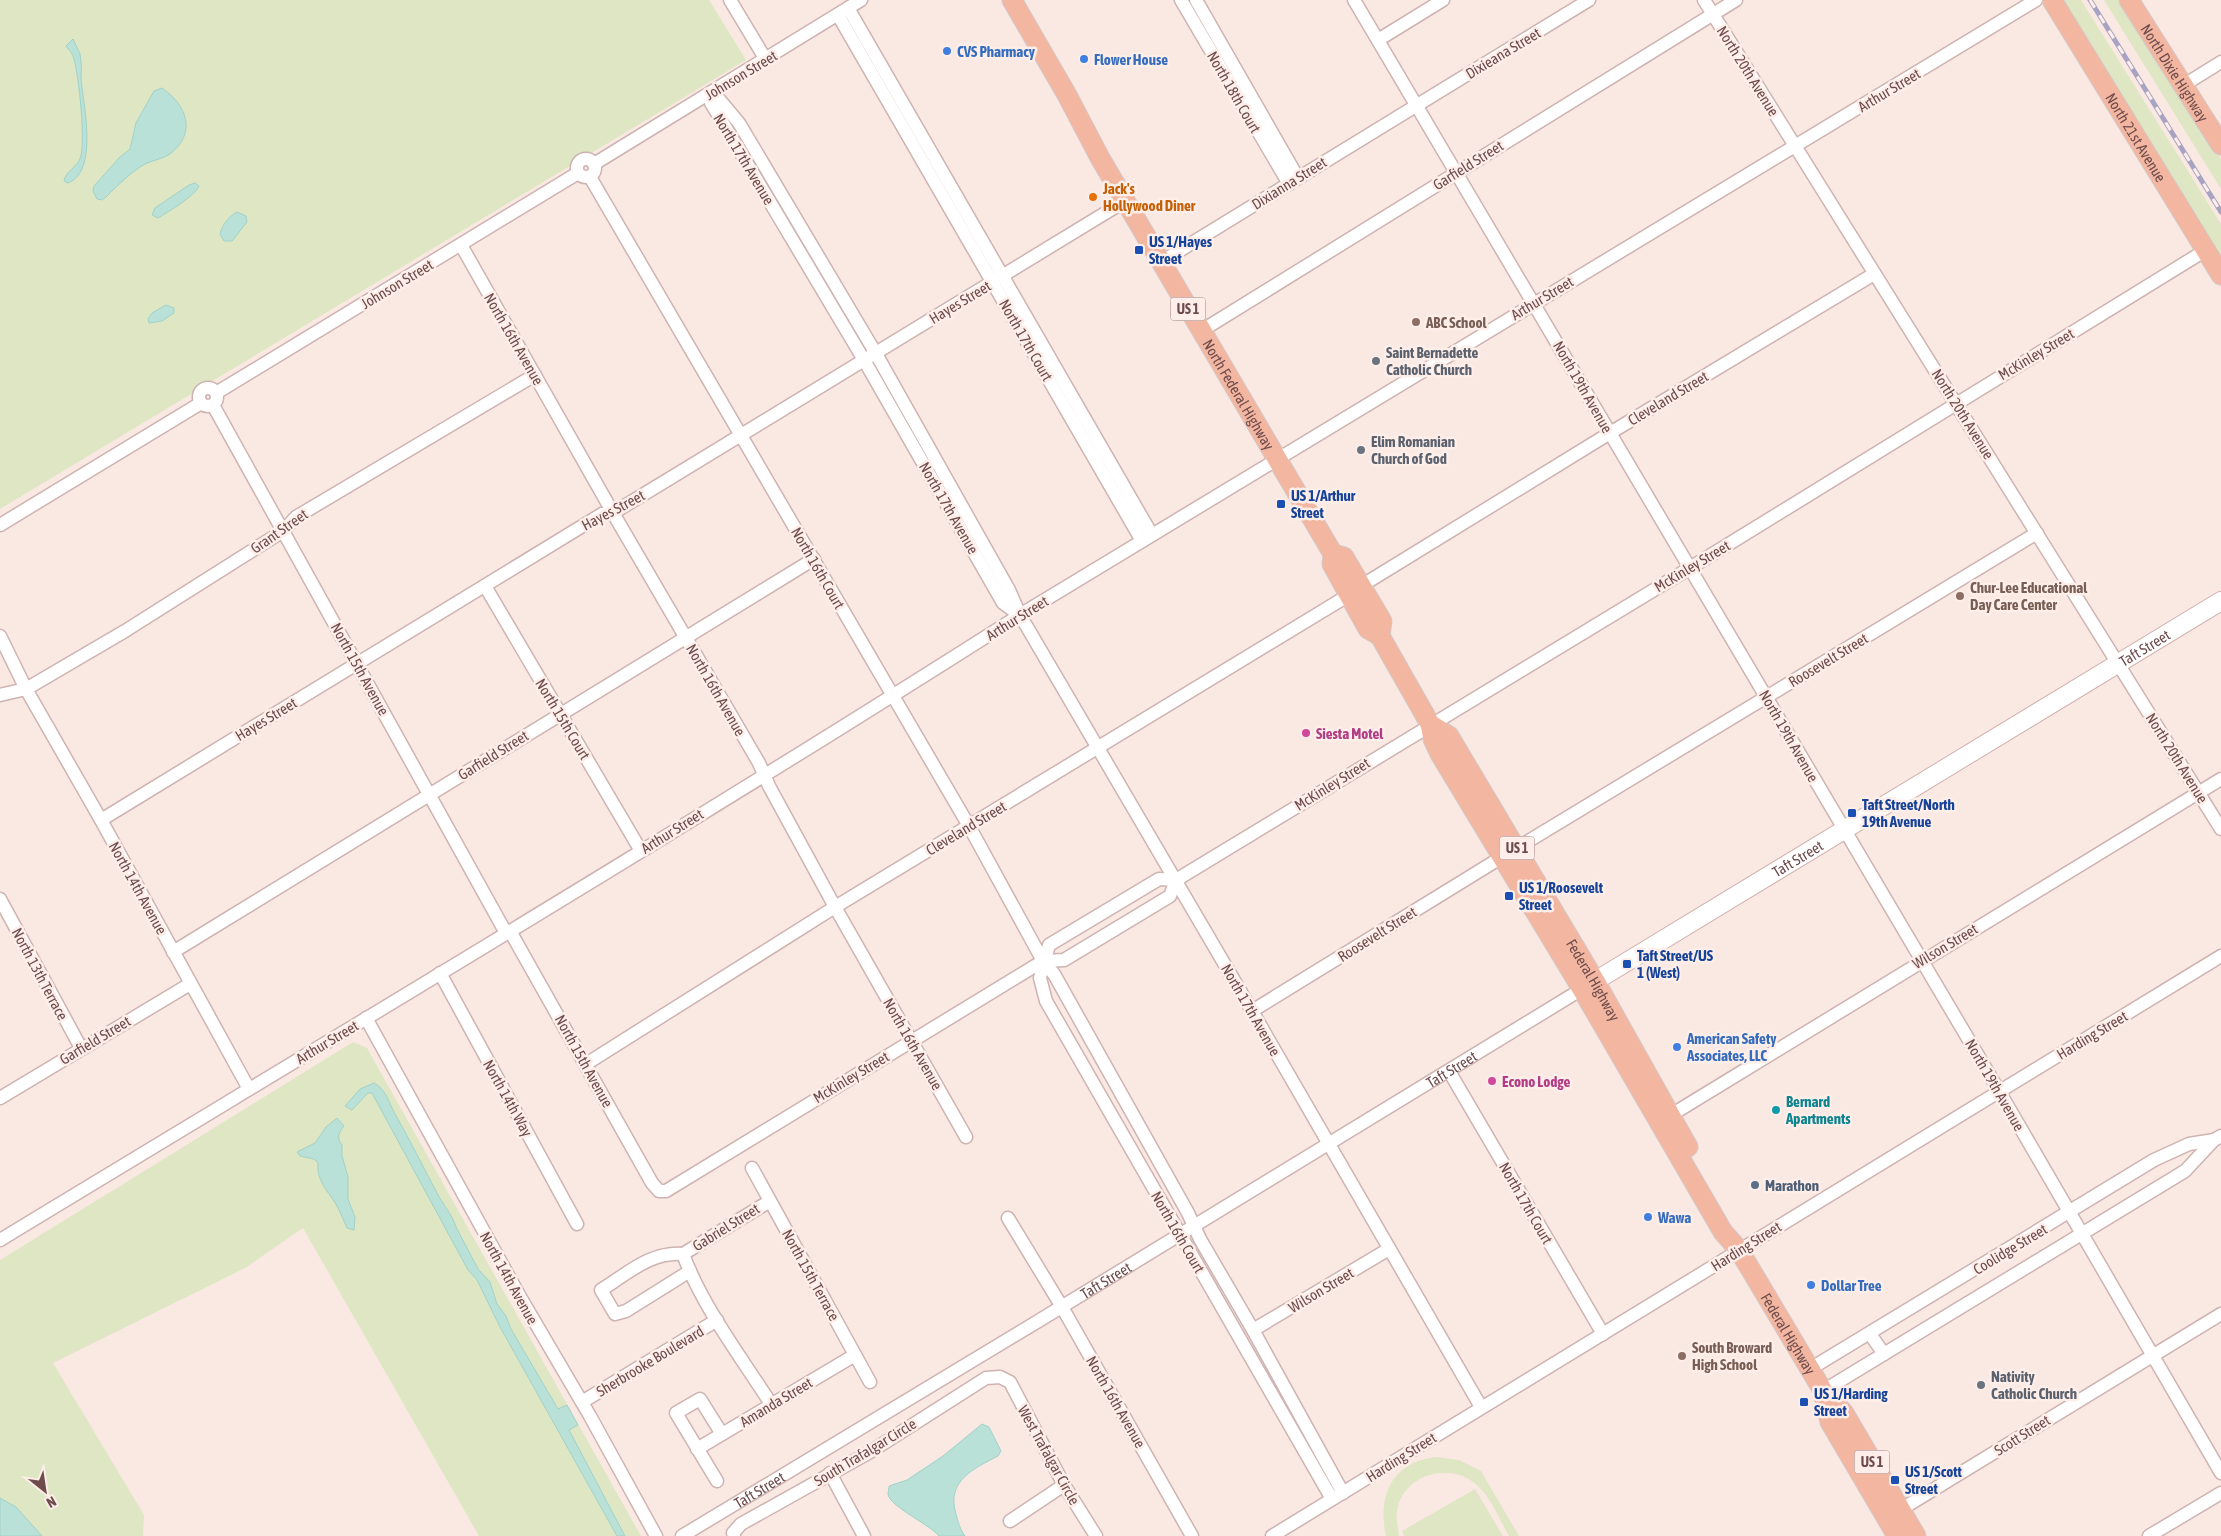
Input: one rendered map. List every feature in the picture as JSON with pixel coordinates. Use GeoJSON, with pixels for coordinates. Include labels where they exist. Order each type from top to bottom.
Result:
{"type":"FeatureCollection","features":[{"type":"Feature","properties":{"kind":"main road","name":"North Federal Highway"},"geometry":{"type":"LineString","coordinates":[[1012,0],[1125,201],[1333,554]]}},
{"type":"Feature","properties":{"kind":"main road","name":"North 21st Avenue"},"geometry":{"type":"LineString","coordinates":[[2052,0],[2221,275]]}},
{"type":"Feature","properties":{"kind":"main road","name":"North Dixie Highway"},"geometry":{"type":"LineString","coordinates":[[2129,0],[2221,145]]}},
{"type":"Feature","properties":{"kind":"main road","name":"Federal Highway"},"geometry":{"type":"LineString","coordinates":[[1333,554],[1344,557],[1355,590],[1382,621],[1380,636],[1430,724],[1449,736],[1510,852],[1588,985],[1723,1232],[1739,1250],[1823,1391],[1844,1413],[1916,1536]]}},
{"type":"Feature","properties":{"kind":"main road","name":"Federal Highway"},"geometry":{"type":"LineString","coordinates":[[1588,985],[1671,1116],[1732,1225],[1739,1250]]}},
{"type":"Feature","properties":{"kind":"main road","name":"Federal Highway"},"geometry":{"type":"LineString","coordinates":[[1823,1391],[1830,1422],[1897,1536]]}},
{"type":"Feature","properties":{"kind":"street"},"geometry":{"type":"LineString","coordinates":[[730,0],[766,60]]}},
{"type":"Feature","properties":{"kind":"street","name":"Johnson Street"},"geometry":{"type":"LineString","coordinates":[[0,526],[210,400],[461,245],[584,175],[594,173],[594,164],[861,0]]}},
{"type":"Feature","properties":{"kind":"street","name":"North 18th Court"},"geometry":{"type":"LineString","coordinates":[[1181,0],[1293,181]]}},
{"type":"Feature","properties":{"kind":"street","name":"North 18th Court"},"geometry":{"type":"LineString","coordinates":[[1196,0],[1293,181]]}},
{"type":"Feature","properties":{"kind":"street","name":"North 19th Avenue"},"geometry":{"type":"LineString","coordinates":[[1354,0],[1457,171],[1999,1091],[2221,1473]]}},
{"type":"Feature","properties":{"kind":"street"},"geometry":{"type":"LineString","coordinates":[[1378,40],[1443,0]]}},
{"type":"Feature","properties":{"kind":"street","name":"Dixieana Street"},"geometry":{"type":"LineString","coordinates":[[1417,105],[1589,0]]}},
{"type":"Feature","properties":{"kind":"street","name":"North 20th Avenue"},"geometry":{"type":"LineString","coordinates":[[1704,0],[2221,829]]}},
{"type":"Feature","properties":{"kind":"street","name":"Garfield Street"},"geometry":{"type":"LineString","coordinates":[[1201,331],[1736,0]]}},
{"type":"Feature","properties":{"kind":"street","name":"Arthur Street"},"geometry":{"type":"LineString","coordinates":[[0,1240],[641,851],[893,696],[1020,615],[1276,459],[2036,0]]}},
{"type":"Feature","properties":{"kind":"street","name":"North 17th Court"},"geometry":{"type":"LineString","coordinates":[[843,12],[1147,538]]}},
{"type":"Feature","properties":{"kind":"street"},"geometry":{"type":"LineString","coordinates":[[2184,85],[2221,62]]}},
{"type":"Feature","properties":{"kind":"street","name":"North 17th Avenue"},"geometry":{"type":"LineString","coordinates":[[713,92],[739,123],[875,352],[1009,590],[1020,615],[1176,880],[1481,1407]]}},
{"type":"Feature","properties":{"kind":"street","name":"North 17th Avenue"},"geometry":{"type":"LineString","coordinates":[[713,92],[711,103],[864,360],[1003,603],[1020,615]]}},
{"type":"Feature","properties":{"kind":"street","name":"Dixianna Street"},"geometry":{"type":"LineString","coordinates":[[1161,262],[1417,105]]}},
{"type":"Feature","properties":{"kind":"street","name":"North 16th Court"},"geometry":{"type":"LineString","coordinates":[[584,175],[742,435],[969,826],[1043,961],[1054,974],[1064,991],[1188,1213],[1193,1226],[1253,1330],[1338,1496]]}},
{"type":"Feature","properties":{"kind":"street","name":"Hayes Street"},"geometry":{"type":"LineString","coordinates":[[101,820],[602,514],[613,512],[742,435],[1125,201]]}},
{"type":"Feature","properties":{"kind":"street","name":"North 16th Avenue"},"geometry":{"type":"LineString","coordinates":[[461,245],[765,774],[769,786],[835,907],[966,1137]]}},
{"type":"Feature","properties":{"kind":"street","name":"McKinley Street"},"geometry":{"type":"LineString","coordinates":[[1043,961],[1049,945],[1159,879],[1176,880],[1430,724],[1690,568],[2206,250]]}},
{"type":"Feature","properties":{"kind":"street","name":"Cleveland Street"},"geometry":{"type":"LineString","coordinates":[[586,1064],[835,907],[1610,433],[1874,274]]}},
{"type":"Feature","properties":{"kind":"street","name":"Grant Street"},"geometry":{"type":"LineString","coordinates":[[26,689],[125,631],[284,531],[296,517],[535,375]]}},
{"type":"Feature","properties":{"kind":"street","name":"North 15th Avenue"},"geometry":{"type":"LineString","coordinates":[[210,400],[358,663],[428,795],[586,1064],[652,1183],[659,1191]]}},
{"type":"Feature","properties":{"kind":"street","name":"Roosevelt Street"},"geometry":{"type":"LineString","coordinates":[[1252,1011],[1510,852],[2037,533]]}},
{"type":"Feature","properties":{"kind":"street","name":"Garfield Street"},"geometry":{"type":"LineString","coordinates":[[173,952],[814,559]]}},
{"type":"Feature","properties":{"kind":"street","name":"North 15th Court"},"geometry":{"type":"LineString","coordinates":[[485,586],[641,851]]}},
{"type":"Feature","properties":{"kind":"street","name":"Taft Street"},"geometry":{"type":"LineString","coordinates":[[682,1536],[1329,1145],[1843,829],[2221,601]]}},
{"type":"Feature","properties":{"kind":"street","name":"North 14th Avenue"},"geometry":{"type":"LineString","coordinates":[[0,636],[26,689],[101,820],[249,1089]]}},
{"type":"Feature","properties":{"kind":"street"},"geometry":{"type":"LineString","coordinates":[[0,695],[26,689]]}},
{"type":"Feature","properties":{"kind":"street","name":"Wilson Street"},"geometry":{"type":"LineString","coordinates":[[1671,1116],[1921,960],[2221,779]]}},
{"type":"Feature","properties":{"kind":"street","name":"McKinley Street"},"geometry":{"type":"LineString","coordinates":[[659,1191],[666,1191],[1043,961],[1064,960],[1154,906],[1170,896],[1176,880]]}},
{"type":"Feature","properties":{"kind":"street","name":"North 13th Terrace"},"geometry":{"type":"LineString","coordinates":[[0,899],[81,1048]]}},
{"type":"Feature","properties":{"kind":"street","name":"Harding Street"},"geometry":{"type":"LineString","coordinates":[[1272,1536],[2221,956]]}},
{"type":"Feature","properties":{"kind":"street","name":"North 16th Court"},"geometry":{"type":"LineString","coordinates":[[1043,961],[1040,978],[1042,990],[1180,1235],[1338,1496]]}},
{"type":"Feature","properties":{"kind":"street","name":"North 14th Way"},"geometry":{"type":"LineString","coordinates":[[440,973],[577,1224]]}},
{"type":"Feature","properties":{"kind":"street"},"geometry":{"type":"LineString","coordinates":[[1017,977],[1031,981],[1042,990]]}},
{"type":"Feature","properties":{"kind":"street","name":"Garfield Street"},"geometry":{"type":"LineString","coordinates":[[0,1098],[190,984]]}},
{"type":"Feature","properties":{"kind":"street","name":"North 14th Avenue"},"geometry":{"type":"LineString","coordinates":[[366,1018],[519,1295],[582,1402],[656,1536]]}},
{"type":"Feature","properties":{"kind":"street","name":"North 17th Court"},"geometry":{"type":"LineString","coordinates":[[1449,1071],[1603,1334]]}},
{"type":"Feature","properties":{"kind":"street","name":"Coolidge Street"},"geometry":{"type":"LineString","coordinates":[[1810,1368],[1870,1334],[2174,1150],[2189,1144],[2217,1138]]}},
{"type":"Feature","properties":{"kind":"street","name":"Coolidge Street"},"geometry":{"type":"LineString","coordinates":[[1823,1391],[2185,1171],[2217,1138]]}},
{"type":"Feature","properties":{"kind":"street","name":"North 15th Terrace"},"geometry":{"type":"LineString","coordinates":[[752,1168],[870,1382]]}},
{"type":"Feature","properties":{"kind":"street","name":"Gabriel Street"},"geometry":{"type":"LineString","coordinates":[[683,1254],[770,1201]]}},
{"type":"Feature","properties":{"kind":"street","name":"North 16th Avenue"},"geometry":{"type":"LineString","coordinates":[[1008,1218],[1062,1307],[1192,1536]]}},
{"type":"Feature","properties":{"kind":"street","name":"Wilson Street"},"geometry":{"type":"LineString","coordinates":[[1253,1330],[1389,1249]]}},
{"type":"Feature","properties":{"kind":"street"},"geometry":{"type":"LineString","coordinates":[[690,1272],[626,1311],[615,1314],[601,1290],[655,1256],[669,1253],[683,1254],[690,1272],[718,1320],[771,1404]]}},
{"type":"Feature","properties":{"kind":"street","name":"Scott Street"},"geometry":{"type":"LineString","coordinates":[[1900,1510],[2221,1314]]}},
{"type":"Feature","properties":{"kind":"street","name":"Sherbrooke Boulevard"},"geometry":{"type":"LineString","coordinates":[[582,1402],[718,1320]]}},
{"type":"Feature","properties":{"kind":"street"},"geometry":{"type":"LineString","coordinates":[[1870,1334],[1884,1354]]}},
{"type":"Feature","properties":{"kind":"street","name":"Amanda Street"},"geometry":{"type":"LineString","coordinates":[[697,1449],[855,1355]]}},
{"type":"Feature","properties":{"kind":"street","name":"South Trafalgar Circle"},"geometry":{"type":"LineString","coordinates":[[733,1534],[741,1524],[870,1452],[986,1378],[1000,1377]]}},
{"type":"Feature","properties":{"kind":"street","name":"West Trafalgar Circle"},"geometry":{"type":"LineString","coordinates":[[1000,1377],[1010,1382],[1064,1485],[1096,1536]]}},
{"type":"Feature","properties":{"kind":"street"},"geometry":{"type":"LineString","coordinates":[[717,1480],[676,1413],[700,1400],[722,1434]]}},
{"type":"Feature","properties":{"kind":"street"},"geometry":{"type":"LineString","coordinates":[[830,1473],[864,1536]]}},
{"type":"Feature","properties":{"kind":"street"},"geometry":{"type":"LineString","coordinates":[[1010,1521],[1064,1485]]}},
{"type":"Feature","properties":{"kind":"street"},"geometry":{"type":"LineString","coordinates":[[2149,1536],[2221,1493]]}},
{"type":"Feature","properties":{"kind":"green space"},"geometry":{"type":"Polygon","coordinates":[[[0,0],[709,0],[746,60],[0,509],[0,0]]]}},
{"type":"Feature","properties":{"kind":"green space"},"geometry":{"type":"Polygon","coordinates":[[[2059,0],[2081,0],[2221,224],[2221,261],[2059,0]]]}},
{"type":"Feature","properties":{"kind":"green space"},"geometry":{"type":"Polygon","coordinates":[[[2104,0],[2123,0],[2221,159],[2221,189],[2104,0]]]}},
{"type":"Feature","properties":{"kind":"green space"},"geometry":{"type":"Polygon","coordinates":[[[353,1042],[367,1048],[641,1536],[479,1536],[303,1228],[245,1268],[53,1363],[144,1515],[143,1536],[0,1536],[0,1260],[353,1042]]]}},
{"type":"Feature","properties":{"kind":"green space"},"geometry":{"type":"Polygon","coordinates":[[[1437,1457],[1459,1460],[1481,1471],[1519,1536],[1509,1536],[1494,1507],[1473,1482],[1463,1476],[1441,1473],[1419,1479],[1410,1486],[1403,1495],[1397,1510],[1399,1536],[1386,1536],[1384,1507],[1386,1494],[1391,1483],[1409,1465],[1437,1457]]]}},
{"type":"Feature","properties":{"kind":"green space"},"geometry":{"type":"Polygon","coordinates":[[[1475,1489],[1503,1536],[1404,1536],[1402,1531],[1475,1489]]]}},
{"type":"Feature","properties":{"kind":"water"},"geometry":{"type":"Polygon","coordinates":[[[73,39],[80,54],[87,136],[83,165],[78,176],[68,183],[64,181],[65,178],[80,159],[82,151],[80,94],[73,55],[66,46],[73,39]]]}},
{"type":"Feature","properties":{"kind":"water"},"geometry":{"type":"Polygon","coordinates":[[[162,88],[171,95],[183,111],[186,128],[184,137],[170,154],[145,164],[102,200],[97,199],[93,191],[94,186],[120,157],[130,149],[136,123],[154,91],[162,88]]]}},
{"type":"Feature","properties":{"kind":"water"},"geometry":{"type":"Polygon","coordinates":[[[195,183],[199,186],[197,190],[175,208],[158,218],[152,215],[155,208],[195,183]]]}},
{"type":"Feature","properties":{"kind":"water"},"geometry":{"type":"Polygon","coordinates":[[[237,212],[246,216],[247,222],[232,241],[224,241],[220,234],[222,227],[237,212]]]}},
{"type":"Feature","properties":{"kind":"water"},"geometry":{"type":"Polygon","coordinates":[[[166,305],[174,308],[174,313],[162,321],[149,323],[148,319],[152,313],[166,305]]]}},
{"type":"Feature","properties":{"kind":"water"},"geometry":{"type":"Polygon","coordinates":[[[374,1083],[382,1089],[387,1097],[478,1269],[490,1282],[497,1304],[506,1316],[511,1329],[558,1409],[567,1405],[578,1425],[569,1430],[625,1536],[617,1536],[500,1327],[477,1280],[468,1270],[372,1093],[368,1093],[352,1110],[345,1106],[360,1089],[374,1083]]]}},
{"type":"Feature","properties":{"kind":"water"},"geometry":{"type":"Polygon","coordinates":[[[337,1118],[344,1126],[339,1137],[348,1177],[348,1199],[355,1217],[354,1230],[347,1228],[337,1206],[321,1181],[318,1163],[314,1159],[300,1156],[297,1152],[315,1143],[326,1127],[337,1118]]]}},
{"type":"Feature","properties":{"kind":"water"},"geometry":{"type":"Polygon","coordinates":[[[982,1424],[989,1427],[1001,1451],[998,1456],[971,1471],[958,1485],[954,1503],[958,1523],[965,1536],[939,1536],[890,1499],[888,1494],[889,1486],[907,1480],[943,1456],[982,1424]]]}},
{"type":"Feature","properties":{"kind":"water"},"geometry":{"type":"Polygon","coordinates":[[[0,1498],[16,1507],[42,1536],[0,1536],[0,1498]]]}},
{"type":"Feature","properties":{"kind":"railway"},"geometry":{"type":"LineString","coordinates":[[2090,0],[2221,212]]}},
{"type":"Feature","properties":{"kind":"place","name":"CVS Pharmacy"},"geometry":{"type":"Point","coordinates":[947,51]}},
{"type":"Feature","properties":{"kind":"place","name":"Flower House"},"geometry":{"type":"Point","coordinates":[1084,59]}},
{"type":"Feature","properties":{"kind":"place","name":"Jack's Hollywood Diner"},"geometry":{"type":"Point","coordinates":[1093,197]}},
{"type":"Feature","properties":{"kind":"place","name":"US 1/Hayes Street"},"geometry":{"type":"Point","coordinates":[1139,250]}},
{"type":"Feature","properties":{"kind":"place","name":"ABC School"},"geometry":{"type":"Point","coordinates":[1416,322]}},
{"type":"Feature","properties":{"kind":"place","name":"Saint Bernadette Catholic Church"},"geometry":{"type":"Point","coordinates":[1376,361]}},
{"type":"Feature","properties":{"kind":"place","name":"Elim Romanian Church of God"},"geometry":{"type":"Point","coordinates":[1361,450]}},
{"type":"Feature","properties":{"kind":"place","name":"US 1/Arthur Street"},"geometry":{"type":"Point","coordinates":[1281,504]}},
{"type":"Feature","properties":{"kind":"place","name":"Chur-Lee Educational Day Care Center"},"geometry":{"type":"Point","coordinates":[1960,596]}},
{"type":"Feature","properties":{"kind":"place","name":"Siesta Motel"},"geometry":{"type":"Point","coordinates":[1306,733]}},
{"type":"Feature","properties":{"kind":"place","name":"Taft Street/North 19th Avenue"},"geometry":{"type":"Point","coordinates":[1852,813]}},
{"type":"Feature","properties":{"kind":"place","name":"US 1/Roosevelt Street"},"geometry":{"type":"Point","coordinates":[1509,896]}},
{"type":"Feature","properties":{"kind":"place","name":"Taft Street/US 1 (West)"},"geometry":{"type":"Point","coordinates":[1627,964]}},
{"type":"Feature","properties":{"kind":"place","name":"American Safety Associates, LLC"},"geometry":{"type":"Point","coordinates":[1677,1047]}},
{"type":"Feature","properties":{"kind":"place","name":"Econo Lodge"},"geometry":{"type":"Point","coordinates":[1492,1081]}},
{"type":"Feature","properties":{"kind":"place","name":"Bernard Apartments"},"geometry":{"type":"Point","coordinates":[1776,1110]}},
{"type":"Feature","properties":{"kind":"place","name":"Marathon"},"geometry":{"type":"Point","coordinates":[1755,1185]}},
{"type":"Feature","properties":{"kind":"place","name":"Wawa"},"geometry":{"type":"Point","coordinates":[1648,1217]}},
{"type":"Feature","properties":{"kind":"place","name":"Dollar Tree"},"geometry":{"type":"Point","coordinates":[1811,1285]}},
{"type":"Feature","properties":{"kind":"place","name":"South Broward High School"},"geometry":{"type":"Point","coordinates":[1682,1356]}},
{"type":"Feature","properties":{"kind":"place","name":"Nativity Catholic Church"},"geometry":{"type":"Point","coordinates":[1981,1385]}},
{"type":"Feature","properties":{"kind":"place","name":"US 1/Harding Street"},"geometry":{"type":"Point","coordinates":[1804,1402]}},
{"type":"Feature","properties":{"kind":"place","name":"US 1/Scott Street"},"geometry":{"type":"Point","coordinates":[1895,1480]}}]}
